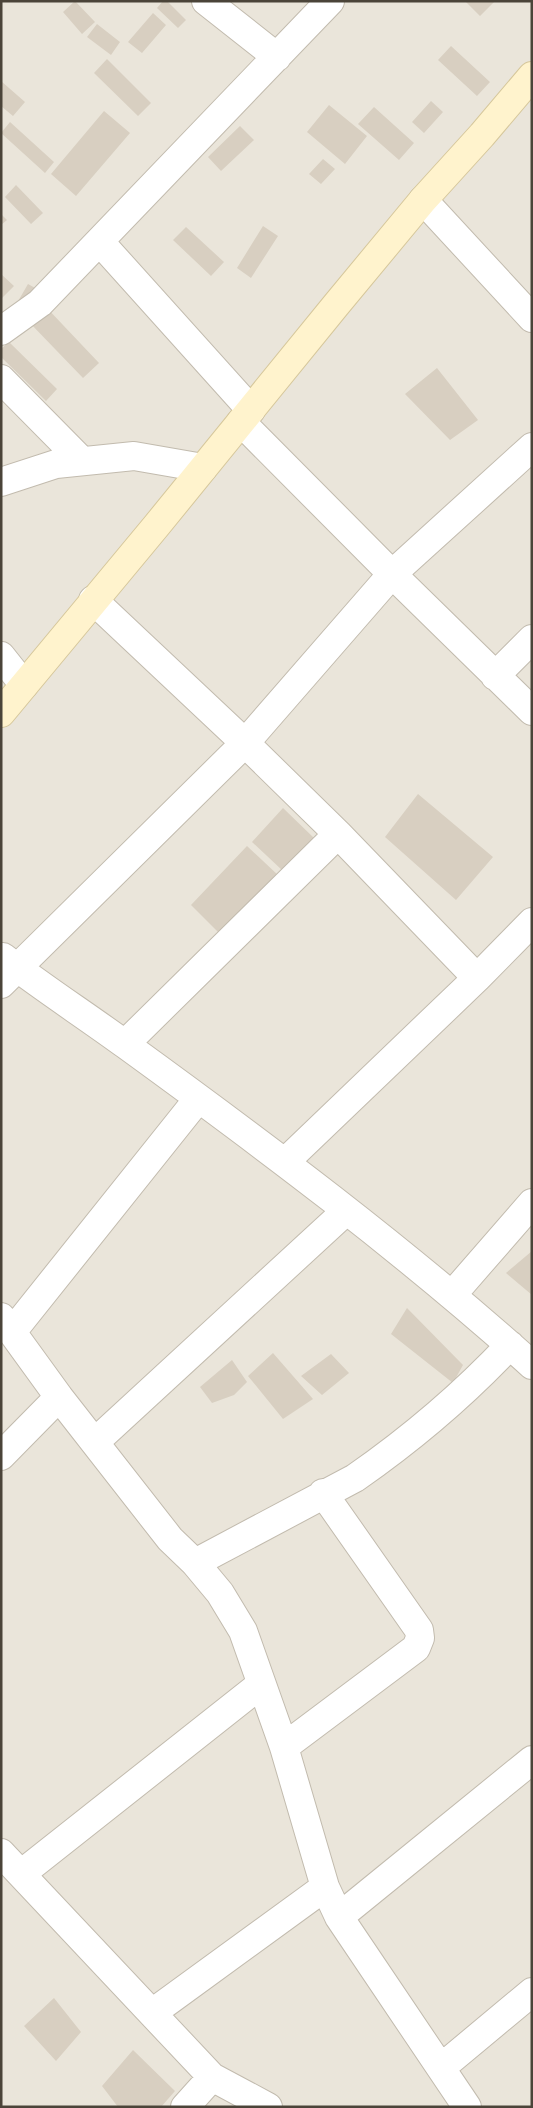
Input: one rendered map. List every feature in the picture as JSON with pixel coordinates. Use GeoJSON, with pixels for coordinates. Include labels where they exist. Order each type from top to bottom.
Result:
{"type":"FeatureCollection","features":[{"type":"Feature","properties":{"kind":"street"},"geometry":{"type":"LineString","coordinates":[[206,1],[277,57]]}},
{"type":"Feature","properties":{"kind":"street"},"geometry":{"type":"LineString","coordinates":[[1,331],[40,303],[330,1]]}},
{"type":"Feature","properties":{"kind":"street"},"geometry":{"type":"LineString","coordinates":[[1,712],[423,200],[532,76]]}},
{"type":"Feature","properties":{"kind":"street"},"geometry":{"type":"LineString","coordinates":[[423,200],[532,318]]}},
{"type":"Feature","properties":{"kind":"street"},"geometry":{"type":"LineString","coordinates":[[100,242],[246,416],[392,574],[532,711]]}},
{"type":"Feature","properties":{"kind":"street"},"geometry":{"type":"LineString","coordinates":[[1,379],[81,460]]}},
{"type":"Feature","properties":{"kind":"street"},"geometry":{"type":"LineString","coordinates":[[532,446],[392,574],[245,743],[6,970],[125,1044],[285,1162],[452,1295],[532,1365]]}},
{"type":"Feature","properties":{"kind":"street"},"geometry":{"type":"LineString","coordinates":[[1,482],[56,464],[134,456],[203,468]]}},
{"type":"Feature","properties":{"kind":"street"},"geometry":{"type":"LineString","coordinates":[[93,600],[245,743],[338,834],[477,978]]}},
{"type":"Feature","properties":{"kind":"street"},"geometry":{"type":"LineString","coordinates":[[495,676],[532,639]]}},
{"type":"Feature","properties":{"kind":"street"},"geometry":{"type":"LineString","coordinates":[[1,656],[24,685]]}},
{"type":"Feature","properties":{"kind":"street"},"geometry":{"type":"LineString","coordinates":[[125,1044],[338,834]]}},
{"type":"Feature","properties":{"kind":"street"},"geometry":{"type":"LineString","coordinates":[[285,1162],[477,978],[532,922]]}},
{"type":"Feature","properties":{"kind":"street"},"geometry":{"type":"LineString","coordinates":[[198,1099],[7,1325],[59,1397],[170,1539],[195,1563],[220,1593],[242,1631],[284,1747],[326,1887],[339,1916],[442,2067],[467,2107]]}},
{"type":"Feature","properties":{"kind":"street"},"geometry":{"type":"LineString","coordinates":[[452,1295],[532,1204]]}},
{"type":"Feature","properties":{"kind":"street"},"geometry":{"type":"LineString","coordinates":[[96,1442],[346,1211]]}},
{"type":"Feature","properties":{"kind":"street"},"geometry":{"type":"LineString","coordinates":[[195,1563],[323,1493],[355,1478],[418,1432],[486,1372],[510,1345]]}},
{"type":"Feature","properties":{"kind":"street"},"geometry":{"type":"LineString","coordinates":[[1,1456],[59,1397]]}},
{"type":"Feature","properties":{"kind":"street"},"geometry":{"type":"LineString","coordinates":[[284,1747],[416,1648],[420,1638],[420,1630],[323,1493]]}},
{"type":"Feature","properties":{"kind":"street"},"geometry":{"type":"LineString","coordinates":[[21,1874],[260,1685]]}},
{"type":"Feature","properties":{"kind":"street"},"geometry":{"type":"LineString","coordinates":[[339,1916],[532,1760]]}},
{"type":"Feature","properties":{"kind":"street"},"geometry":{"type":"LineString","coordinates":[[1,1853],[212,2077],[268,2107]]}},
{"type":"Feature","properties":{"kind":"street"},"geometry":{"type":"LineString","coordinates":[[152,2013],[326,1887]]}},
{"type":"Feature","properties":{"kind":"street"},"geometry":{"type":"LineString","coordinates":[[442,2067],[532,1992]]}},
{"type":"Feature","properties":{"kind":"street"},"geometry":{"type":"LineString","coordinates":[[185,2107],[212,2077]]}},
{"type":"Feature","properties":{"kind":"shaded area"},"geometry":{"type":"Polygon","coordinates":[[[1,1],[532,1],[532,2107],[1,2107],[1,1]]]}},
{"type":"Feature","properties":{"kind":"building"},"geometry":{"type":"Polygon","coordinates":[[[75,1],[95,22],[82,34],[63,12],[75,1]]]}},
{"type":"Feature","properties":{"kind":"building"},"geometry":{"type":"Polygon","coordinates":[[[163,1],[167,1],[186,20],[178,28],[157,8],[163,1]]]}},
{"type":"Feature","properties":{"kind":"building"},"geometry":{"type":"Polygon","coordinates":[[[465,1],[495,1],[480,16],[465,1]]]}},
{"type":"Feature","properties":{"kind":"building"},"geometry":{"type":"Polygon","coordinates":[[[153,13],[166,25],[142,53],[128,42],[153,13]]]}},
{"type":"Feature","properties":{"kind":"building"},"geometry":{"type":"Polygon","coordinates":[[[97,24],[120,42],[111,55],[87,37],[97,24]]]}},
{"type":"Feature","properties":{"kind":"building"},"geometry":{"type":"Polygon","coordinates":[[[451,46],[490,82],[477,96],[438,60],[451,46]]]}},
{"type":"Feature","properties":{"kind":"building"},"geometry":{"type":"Polygon","coordinates":[[[107,59],[151,103],[138,116],[94,73],[107,59]]]}},
{"type":"Feature","properties":{"kind":"building"},"geometry":{"type":"Polygon","coordinates":[[[1,81],[25,102],[13,116],[1,106],[1,81]]]}},
{"type":"Feature","properties":{"kind":"building"},"geometry":{"type":"Polygon","coordinates":[[[431,101],[443,112],[424,133],[412,122],[431,101]]]}},
{"type":"Feature","properties":{"kind":"building"},"geometry":{"type":"Polygon","coordinates":[[[329,105],[367,136],[345,164],[307,132],[329,105]]]}},
{"type":"Feature","properties":{"kind":"building"},"geometry":{"type":"Polygon","coordinates":[[[374,107],[414,143],[399,160],[358,124],[374,107]]]}},
{"type":"Feature","properties":{"kind":"building"},"geometry":{"type":"Polygon","coordinates":[[[104,111],[130,133],[76,196],[51,174],[104,111]]]}},
{"type":"Feature","properties":{"kind":"building"},"geometry":{"type":"Polygon","coordinates":[[[10,122],[54,162],[45,173],[1,133],[10,122]]]}},
{"type":"Feature","properties":{"kind":"building"},"geometry":{"type":"Polygon","coordinates":[[[240,126],[254,140],[221,171],[208,157],[240,126]]]}},
{"type":"Feature","properties":{"kind":"building"},"geometry":{"type":"Polygon","coordinates":[[[323,159],[335,169],[321,184],[309,174],[323,159]]]}},
{"type":"Feature","properties":{"kind":"building"},"geometry":{"type":"Polygon","coordinates":[[[16,185],[43,213],[31,224],[5,197],[16,185]]]}},
{"type":"Feature","properties":{"kind":"building"},"geometry":{"type":"Polygon","coordinates":[[[1,214],[7,220],[1,225],[1,214]]]}},
{"type":"Feature","properties":{"kind":"building"},"geometry":{"type":"Polygon","coordinates":[[[263,226],[278,236],[251,278],[237,268],[263,226]]]}},
{"type":"Feature","properties":{"kind":"building"},"geometry":{"type":"Polygon","coordinates":[[[186,227],[224,262],[211,276],[173,240],[186,227]]]}},
{"type":"Feature","properties":{"kind":"building"},"geometry":{"type":"Polygon","coordinates":[[[1,274],[14,286],[1,299],[1,274]]]}},
{"type":"Feature","properties":{"kind":"building"},"geometry":{"type":"Polygon","coordinates":[[[28,284],[37,289],[17,303],[28,284]]]}},
{"type":"Feature","properties":{"kind":"building"},"geometry":{"type":"Polygon","coordinates":[[[45,306],[99,363],[83,378],[28,321],[45,306]]]}},
{"type":"Feature","properties":{"kind":"building"},"geometry":{"type":"Polygon","coordinates":[[[9,342],[57,389],[46,401],[1,357],[1,349],[9,342]]]}},
{"type":"Feature","properties":{"kind":"building"},"geometry":{"type":"Polygon","coordinates":[[[437,368],[478,420],[450,440],[405,394],[437,368]]]}},
{"type":"Feature","properties":{"kind":"building"},"geometry":{"type":"Polygon","coordinates":[[[418,794],[493,857],[456,900],[385,837],[418,794]]]}},
{"type":"Feature","properties":{"kind":"building"},"geometry":{"type":"Polygon","coordinates":[[[283,808],[314,838],[283,871],[252,842],[283,808]]]}},
{"type":"Feature","properties":{"kind":"building"},"geometry":{"type":"Polygon","coordinates":[[[247,846],[279,876],[221,935],[191,905],[247,846]]]}},
{"type":"Feature","properties":{"kind":"building"},"geometry":{"type":"Polygon","coordinates":[[[532,1251],[532,1295],[506,1273],[532,1251]]]}},
{"type":"Feature","properties":{"kind":"building"},"geometry":{"type":"Polygon","coordinates":[[[407,1308],[463,1365],[453,1383],[391,1334],[407,1308]]]}},
{"type":"Feature","properties":{"kind":"building"},"geometry":{"type":"Polygon","coordinates":[[[273,1353],[313,1399],[283,1419],[248,1376],[273,1353]]]}},
{"type":"Feature","properties":{"kind":"building"},"geometry":{"type":"Polygon","coordinates":[[[331,1354],[349,1373],[322,1395],[301,1376],[331,1354]]]}},
{"type":"Feature","properties":{"kind":"building"},"geometry":{"type":"Polygon","coordinates":[[[232,1360],[247,1382],[234,1395],[212,1403],[200,1387],[232,1360]]]}},
{"type":"Feature","properties":{"kind":"building"},"geometry":{"type":"Polygon","coordinates":[[[54,1998],[81,2032],[56,2061],[24,2026],[54,1998]]]}},
{"type":"Feature","properties":{"kind":"building"},"geometry":{"type":"Polygon","coordinates":[[[133,2050],[175,2091],[161,2107],[118,2107],[102,2086],[133,2050]]]}}]}
